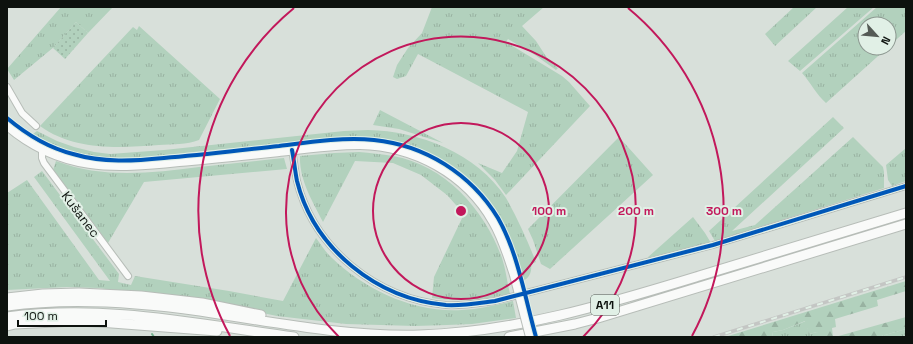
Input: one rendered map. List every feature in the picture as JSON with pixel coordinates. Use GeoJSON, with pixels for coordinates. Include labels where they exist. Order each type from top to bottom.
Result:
{"type":"FeatureCollection","features":[{"type":"Feature","properties":{"kind":"highway","name":"A11"},"geometry":{"type":"LineString","coordinates":[[7,306],[43,302],[113,303],[199,311],[290,326],[336,331],[419,335],[472,331],[520,325],[595,308],[906,213]]}},
{"type":"Feature","properties":{"kind":"highway","name":"A11"},"geometry":{"type":"LineString","coordinates":[[509,337],[553,329],[598,318],[906,224]]}},
{"type":"Feature","properties":{"kind":"highway"},"geometry":{"type":"LineString","coordinates":[[7,294],[36,291],[43,294]]}},
{"type":"Feature","properties":{"kind":"highway"},"geometry":{"type":"LineString","coordinates":[[7,298],[43,294],[79,293],[141,296],[202,303],[274,318],[290,326]]}},
{"type":"Feature","properties":{"kind":"highway"},"geometry":{"type":"LineString","coordinates":[[7,317],[74,313],[122,314],[193,322],[294,337]]}},
{"type":"Feature","properties":{"kind":"highway"},"geometry":{"type":"LineString","coordinates":[[7,326],[15,324],[80,322],[122,323],[240,334],[250,330]]}},
{"type":"Feature","properties":{"kind":"main road"},"geometry":{"type":"LineString","coordinates":[[7,126],[23,139],[42,150],[87,164],[123,167],[344,146],[376,146],[405,152],[437,166],[460,182],[478,200],[486,211],[501,237],[514,275],[530,337]]}},
{"type":"Feature","properties":{"kind":"street"},"geometry":{"type":"LineString","coordinates":[[7,87],[22,113],[36,126]]}},
{"type":"Feature","properties":{"kind":"street","name":"Kušanec"},"geometry":{"type":"LineString","coordinates":[[42,150],[42,158],[44,163],[128,276]]}},
{"type":"Feature","properties":{"kind":"street"},"geometry":{"type":"LineString","coordinates":[[292,150],[297,180],[307,208],[324,237],[340,256],[366,277],[388,289],[413,298],[448,305],[475,304],[495,301],[641,265],[713,245],[906,186]]}},
{"type":"Feature","properties":{"kind":"green space"},"geometry":{"type":"Polygon","coordinates":[[[61,7],[112,8],[88,33],[76,22],[54,47],[14,80],[7,69],[61,7]]]}},
{"type":"Feature","properties":{"kind":"green space"},"geometry":{"type":"Polygon","coordinates":[[[432,7],[544,7],[522,26],[536,41],[549,61],[558,68],[556,70],[535,55],[508,39],[506,42],[562,76],[590,106],[506,195],[495,180],[478,163],[502,173],[517,151],[528,112],[418,54],[406,76],[397,79],[393,77],[397,65],[408,48],[422,33],[432,7]]]}},
{"type":"Feature","properties":{"kind":"green space"},"geometry":{"type":"Polygon","coordinates":[[[794,7],[817,7],[775,46],[765,34],[794,7]]]}},
{"type":"Feature","properties":{"kind":"green space"},"geometry":{"type":"Polygon","coordinates":[[[848,7],[874,7],[864,16],[857,16],[857,22],[800,71],[788,61],[848,7]]]}},
{"type":"Feature","properties":{"kind":"green space"},"geometry":{"type":"Polygon","coordinates":[[[877,7],[906,7],[906,31],[897,39],[897,16],[867,16],[877,7]]]}},
{"type":"Feature","properties":{"kind":"green space"},"geometry":{"type":"Polygon","coordinates":[[[76,22],[88,33],[65,59],[53,48],[76,22]]]}},
{"type":"Feature","properties":{"kind":"green space"},"geometry":{"type":"Polygon","coordinates":[[[857,25],[857,56],[878,56],[826,103],[802,73],[857,25]]]}},
{"type":"Feature","properties":{"kind":"green space"},"geometry":{"type":"Polygon","coordinates":[[[139,26],[220,99],[199,140],[190,143],[128,147],[97,146],[67,140],[40,126],[133,27],[137,30],[139,26]]]}},
{"type":"Feature","properties":{"kind":"green space"},"geometry":{"type":"Polygon","coordinates":[[[380,110],[443,143],[399,129],[373,125],[380,110]]]}},
{"type":"Feature","properties":{"kind":"green space"},"geometry":{"type":"Polygon","coordinates":[[[833,117],[844,128],[732,231],[755,225],[853,137],[883,167],[884,188],[715,241],[709,231],[833,117]]]}},
{"type":"Feature","properties":{"kind":"green space"},"geometry":{"type":"Polygon","coordinates":[[[37,131],[57,141],[74,147],[110,154],[164,150],[344,131],[387,131],[426,140],[463,157],[494,182],[506,198],[536,262],[531,264],[531,272],[529,276],[523,281],[504,226],[490,203],[477,188],[463,175],[447,164],[430,154],[413,147],[375,139],[339,138],[123,158],[96,156],[70,151],[45,141],[33,134],[37,131]]]}},
{"type":"Feature","properties":{"kind":"green space"},"geometry":{"type":"Polygon","coordinates":[[[619,137],[653,175],[550,269],[541,264],[528,229],[619,137]]]}},
{"type":"Feature","properties":{"kind":"green space"},"geometry":{"type":"Polygon","coordinates":[[[906,148],[906,181],[892,186],[888,180],[886,165],[906,148]]]}},
{"type":"Feature","properties":{"kind":"green space"},"geometry":{"type":"Polygon","coordinates":[[[359,152],[393,156],[412,161],[430,169],[461,192],[474,207],[495,240],[502,258],[510,294],[471,300],[432,298],[434,277],[464,214],[447,195],[421,175],[393,163],[355,161],[323,222],[304,182],[300,165],[300,156],[359,152]]]}},
{"type":"Feature","properties":{"kind":"green space"},"geometry":{"type":"Polygon","coordinates":[[[284,158],[287,169],[144,182],[108,243],[53,170],[56,161],[74,167],[91,170],[127,173],[163,171],[284,158]]]}},
{"type":"Feature","properties":{"kind":"green space"},"geometry":{"type":"Polygon","coordinates":[[[42,171],[119,274],[118,282],[131,285],[135,276],[283,301],[316,238],[329,255],[344,269],[359,280],[391,297],[426,308],[444,310],[475,309],[513,301],[516,318],[472,324],[447,325],[415,326],[346,324],[277,316],[243,309],[99,288],[67,287],[7,290],[7,193],[27,180],[99,280],[110,281],[34,177],[42,171]]]}},
{"type":"Feature","properties":{"kind":"green space"},"geometry":{"type":"Polygon","coordinates":[[[693,217],[711,243],[647,258],[693,217]]]}},
{"type":"Feature","properties":{"kind":"green space"},"geometry":{"type":"Polygon","coordinates":[[[906,281],[906,291],[877,300],[878,306],[835,319],[836,327],[832,328],[833,337],[823,337],[823,334],[819,335],[817,332],[809,334],[805,321],[783,330],[773,332],[772,337],[725,337],[906,281]]]}},
{"type":"Feature","properties":{"kind":"green space"},"geometry":{"type":"Polygon","coordinates":[[[906,317],[906,329],[878,337],[835,337],[906,317]]]}},
{"type":"Feature","properties":{"kind":"green space"},"geometry":{"type":"Polygon","coordinates":[[[806,321],[809,334],[817,332],[823,334],[823,337],[772,337],[773,332],[783,330],[806,321]]]}},
{"type":"Feature","properties":{"kind":"green space"},"geometry":{"type":"Polygon","coordinates":[[[906,329],[906,335],[900,337],[878,337],[906,329]]]}},
{"type":"Feature","properties":{"kind":"railway"},"geometry":{"type":"LineString","coordinates":[[714,337],[906,277]]}},
{"type":"Feature","properties":{"kind":"cycle path"},"geometry":{"type":"LineString","coordinates":[[7,118],[22,130],[55,148],[84,157],[107,160],[153,159],[350,139],[374,140],[393,143],[429,155],[460,175],[487,202],[498,218],[516,261],[536,337]]}},
{"type":"Feature","properties":{"kind":"cycle path"},"geometry":{"type":"LineString","coordinates":[[292,150],[297,181],[305,206],[333,249],[352,266],[373,281],[396,293],[420,301],[446,305],[465,305],[495,301],[713,245],[906,186]]}}]}
